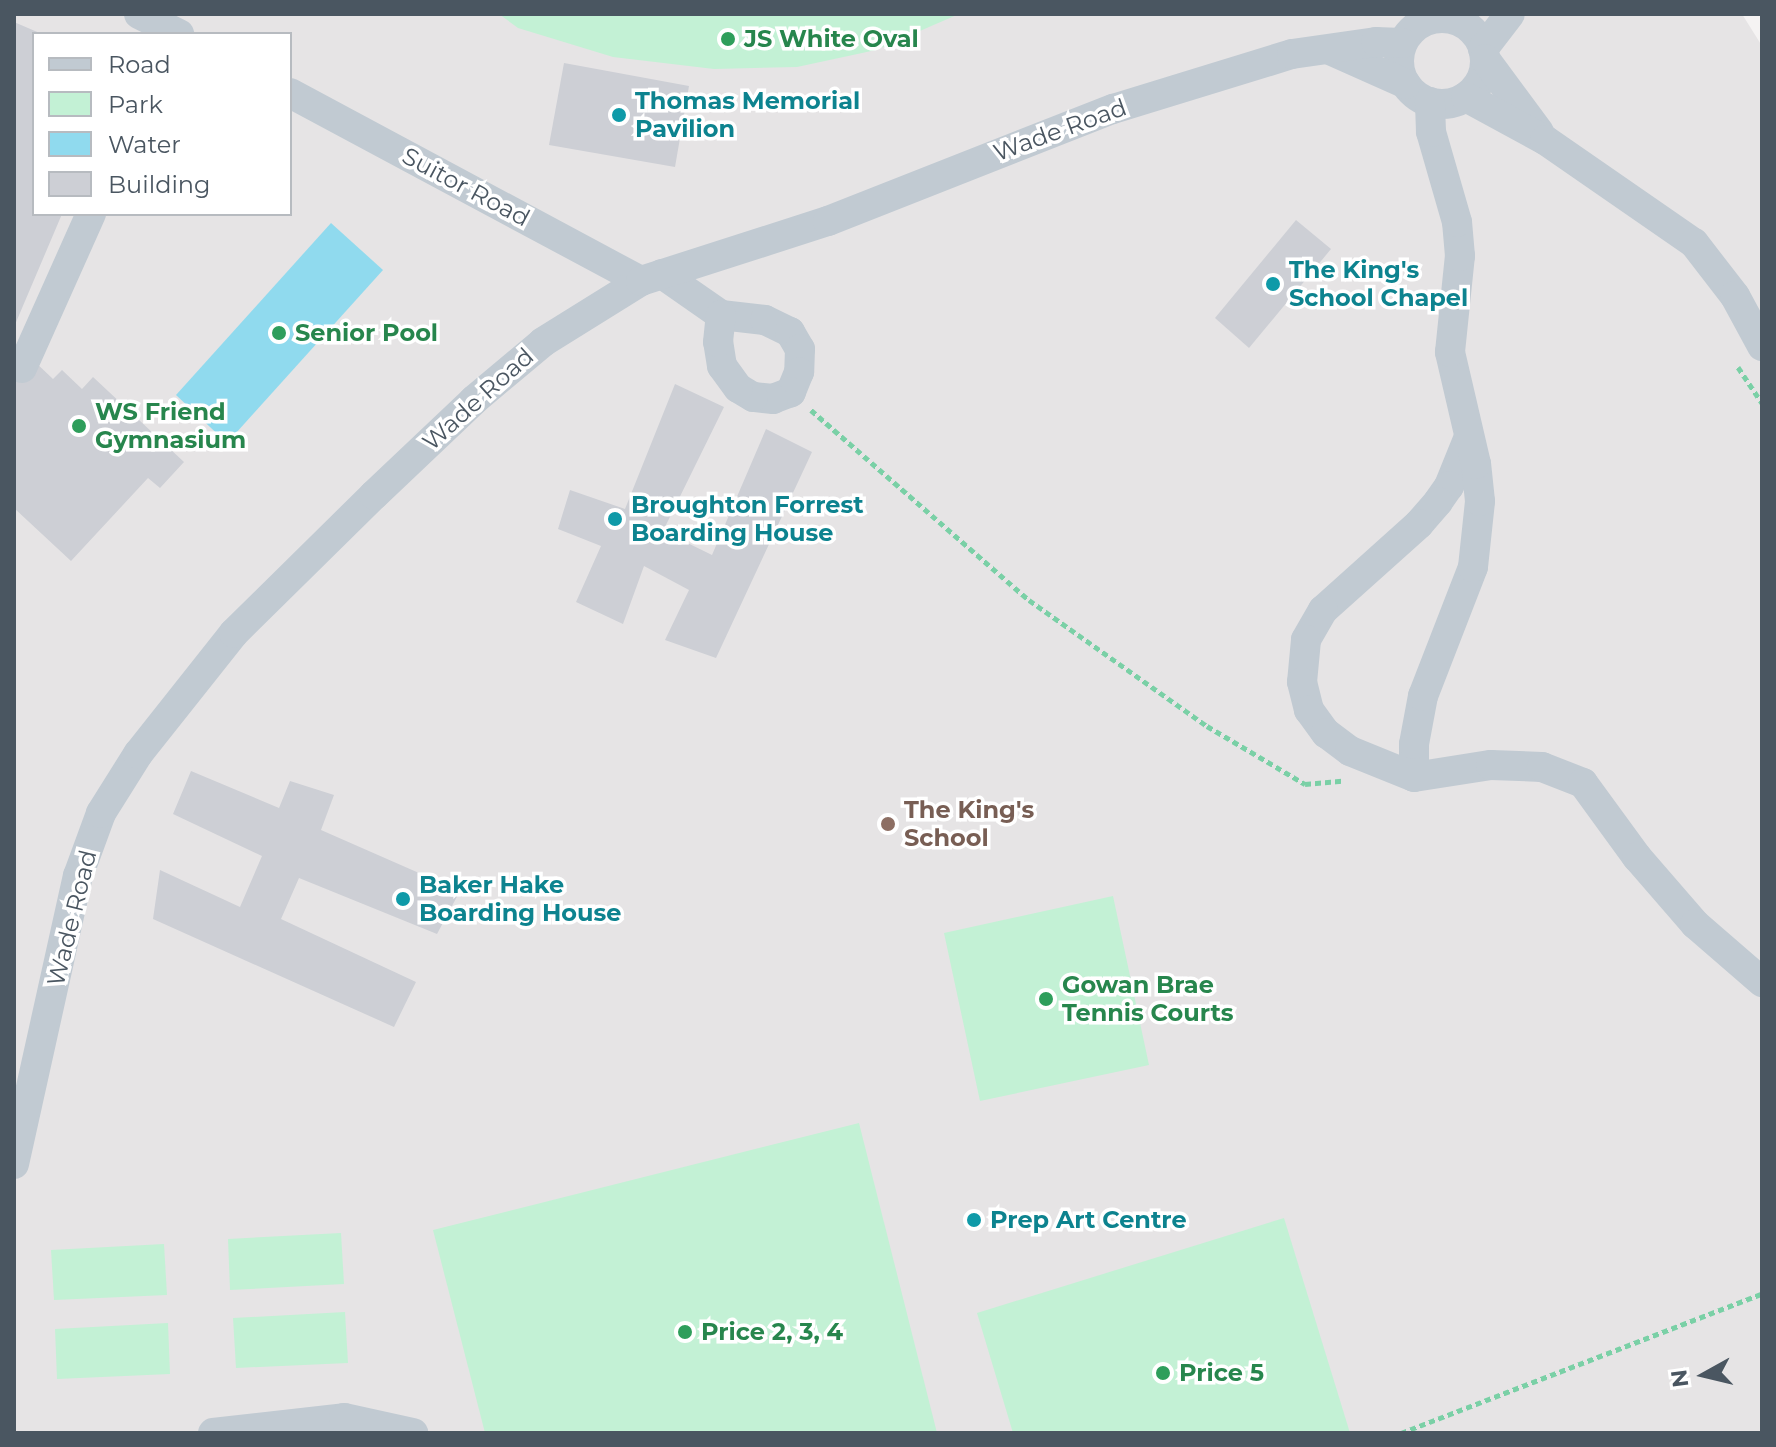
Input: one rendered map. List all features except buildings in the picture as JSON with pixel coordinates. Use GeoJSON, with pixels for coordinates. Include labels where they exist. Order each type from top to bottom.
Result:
{"type":"FeatureCollection","features":[{"type":"Feature","properties":{"kind":"street"},"geometry":{"type":"LineString","coordinates":[[139,14],[172,32]]}},
{"type":"Feature","properties":{"kind":"street"},"geometry":{"type":"LineString","coordinates":[[1325,48],[1418,93],[1454,102],[1466,97],[1480,81],[1484,54],[1510,14]]}},
{"type":"Feature","properties":{"kind":"street"},"geometry":{"type":"LineString","coordinates":[[1414,777],[1414,744],[1423,696],[1458,612],[1479,537],[1480,501],[1476,464],[1450,352],[1460,256],[1457,222],[1418,93],[1399,64],[1404,32],[1421,23],[1448,16],[1471,29],[1484,54],[1545,140]]}},
{"type":"Feature","properties":{"kind":"street","name":"Wade Road"},"geometry":{"type":"LineString","coordinates":[[14,1164],[78,876],[101,813],[138,754],[234,633],[474,400],[543,342],[652,277],[828,221],[1113,109],[1292,54],[1404,32]]}},
{"type":"Feature","properties":{"kind":"street","name":"Suitor Road"},"geometry":{"type":"LineString","coordinates":[[292,94],[721,315]]}},
{"type":"Feature","properties":{"kind":"street"},"geometry":{"type":"LineString","coordinates":[[1466,97],[1545,140],[1694,243],[1735,296],[1762,346]]}},
{"type":"Feature","properties":{"kind":"street"},"geometry":{"type":"LineString","coordinates":[[22,368],[90,216]]}},
{"type":"Feature","properties":{"kind":"street"},"geometry":{"type":"LineString","coordinates":[[721,315],[765,320],[790,332],[800,349],[799,372],[791,392],[773,399],[753,397],[738,388],[722,366],[718,342],[721,315]]}},
{"type":"Feature","properties":{"kind":"street"},"geometry":{"type":"LineString","coordinates":[[1468,439],[1449,486],[1438,502],[1419,524],[1323,610],[1306,640],[1302,682],[1309,710],[1326,733],[1350,751],[1414,777],[1491,765],[1542,767],[1583,783],[1637,857],[1695,924],[1762,982]]}},
{"type":"Feature","properties":{"kind":"street"},"geometry":{"type":"LineString","coordinates":[[213,1433],[344,1418],[413,1433]]}},
{"type":"Feature","properties":{"kind":"path"},"geometry":{"type":"LineString","coordinates":[[1734,360],[1762,403]]}},
{"type":"Feature","properties":{"kind":"path"},"geometry":{"type":"LineString","coordinates":[[791,392],[1029,600],[1207,726],[1305,784],[1352,781]]}},
{"type":"Feature","properties":{"kind":"path"},"geometry":{"type":"LineString","coordinates":[[1401,1433],[1762,1294]]}},
{"type":"Feature","properties":{"kind":"shaded area","name":"The King's School"},"geometry":{"type":"Polygon","coordinates":[[[14,14],[1742,14],[1762,46],[1762,1433],[14,1433],[14,14]]]}},
{"type":"Feature","properties":{"kind":"green space","name":"JS White Oval"},"geometry":{"type":"Polygon","coordinates":[[[499,14],[959,14],[876,50],[797,67],[714,69],[613,57],[518,28],[499,14]]]}},
{"type":"Feature","properties":{"kind":"green space","name":"Gowan Brae Tennis Courts"},"geometry":{"type":"Polygon","coordinates":[[[1113,896],[1149,1065],[980,1101],[944,933],[1113,896]]]}},
{"type":"Feature","properties":{"kind":"green space","name":"Price 2, 3, 4"},"geometry":{"type":"Polygon","coordinates":[[[859,1123],[937,1433],[485,1433],[433,1230],[859,1123]]]}},
{"type":"Feature","properties":{"kind":"green space","name":"Price 5"},"geometry":{"type":"Polygon","coordinates":[[[1284,1218],[1350,1433],[1013,1433],[977,1313],[1284,1218]]]}},
{"type":"Feature","properties":{"kind":"green space"},"geometry":{"type":"Polygon","coordinates":[[[341,1233],[344,1284],[230,1290],[228,1239],[341,1233]]]}},
{"type":"Feature","properties":{"kind":"green space"},"geometry":{"type":"Polygon","coordinates":[[[164,1244],[167,1295],[54,1300],[51,1250],[164,1244]]]}},
{"type":"Feature","properties":{"kind":"green space"},"geometry":{"type":"Polygon","coordinates":[[[345,1312],[348,1363],[236,1368],[233,1318],[345,1312]]]}},
{"type":"Feature","properties":{"kind":"green space"},"geometry":{"type":"Polygon","coordinates":[[[168,1323],[170,1374],[57,1379],[55,1329],[168,1323]]]}},
{"type":"Feature","properties":{"kind":"water","name":"Senior Pool"},"geometry":{"type":"Polygon","coordinates":[[[331,223],[383,270],[227,443],[176,395],[331,223]]]}},
{"type":"Feature","properties":{"kind":"place","name":"JS White Oval"},"geometry":{"type":"Point","coordinates":[728,39]}},
{"type":"Feature","properties":{"kind":"place","name":"Thomas Memorial Pavilion"},"geometry":{"type":"Point","coordinates":[619,115]}},
{"type":"Feature","properties":{"kind":"place","name":"The King's School Chapel"},"geometry":{"type":"Point","coordinates":[1273,284]}},
{"type":"Feature","properties":{"kind":"place","name":"Senior Pool"},"geometry":{"type":"Point","coordinates":[279,333]}},
{"type":"Feature","properties":{"kind":"place","name":"WS Friend Gymnasium"},"geometry":{"type":"Point","coordinates":[79,426]}},
{"type":"Feature","properties":{"kind":"place","name":"Broughton Forrest Boarding House"},"geometry":{"type":"Point","coordinates":[615,519]}},
{"type":"Feature","properties":{"kind":"place","name":"The King's School"},"geometry":{"type":"Point","coordinates":[888,824]}},
{"type":"Feature","properties":{"kind":"place","name":"Baker Hake Boarding House"},"geometry":{"type":"Point","coordinates":[403,899]}},
{"type":"Feature","properties":{"kind":"place","name":"Gowan Brae Tennis Courts"},"geometry":{"type":"Point","coordinates":[1046,999]}},
{"type":"Feature","properties":{"kind":"place","name":"Prep Art Centre"},"geometry":{"type":"Point","coordinates":[974,1220]}},
{"type":"Feature","properties":{"kind":"place","name":"Price 2, 3, 4"},"geometry":{"type":"Point","coordinates":[685,1332]}},
{"type":"Feature","properties":{"kind":"place","name":"Price 5"},"geometry":{"type":"Point","coordinates":[1163,1373]}}]}
